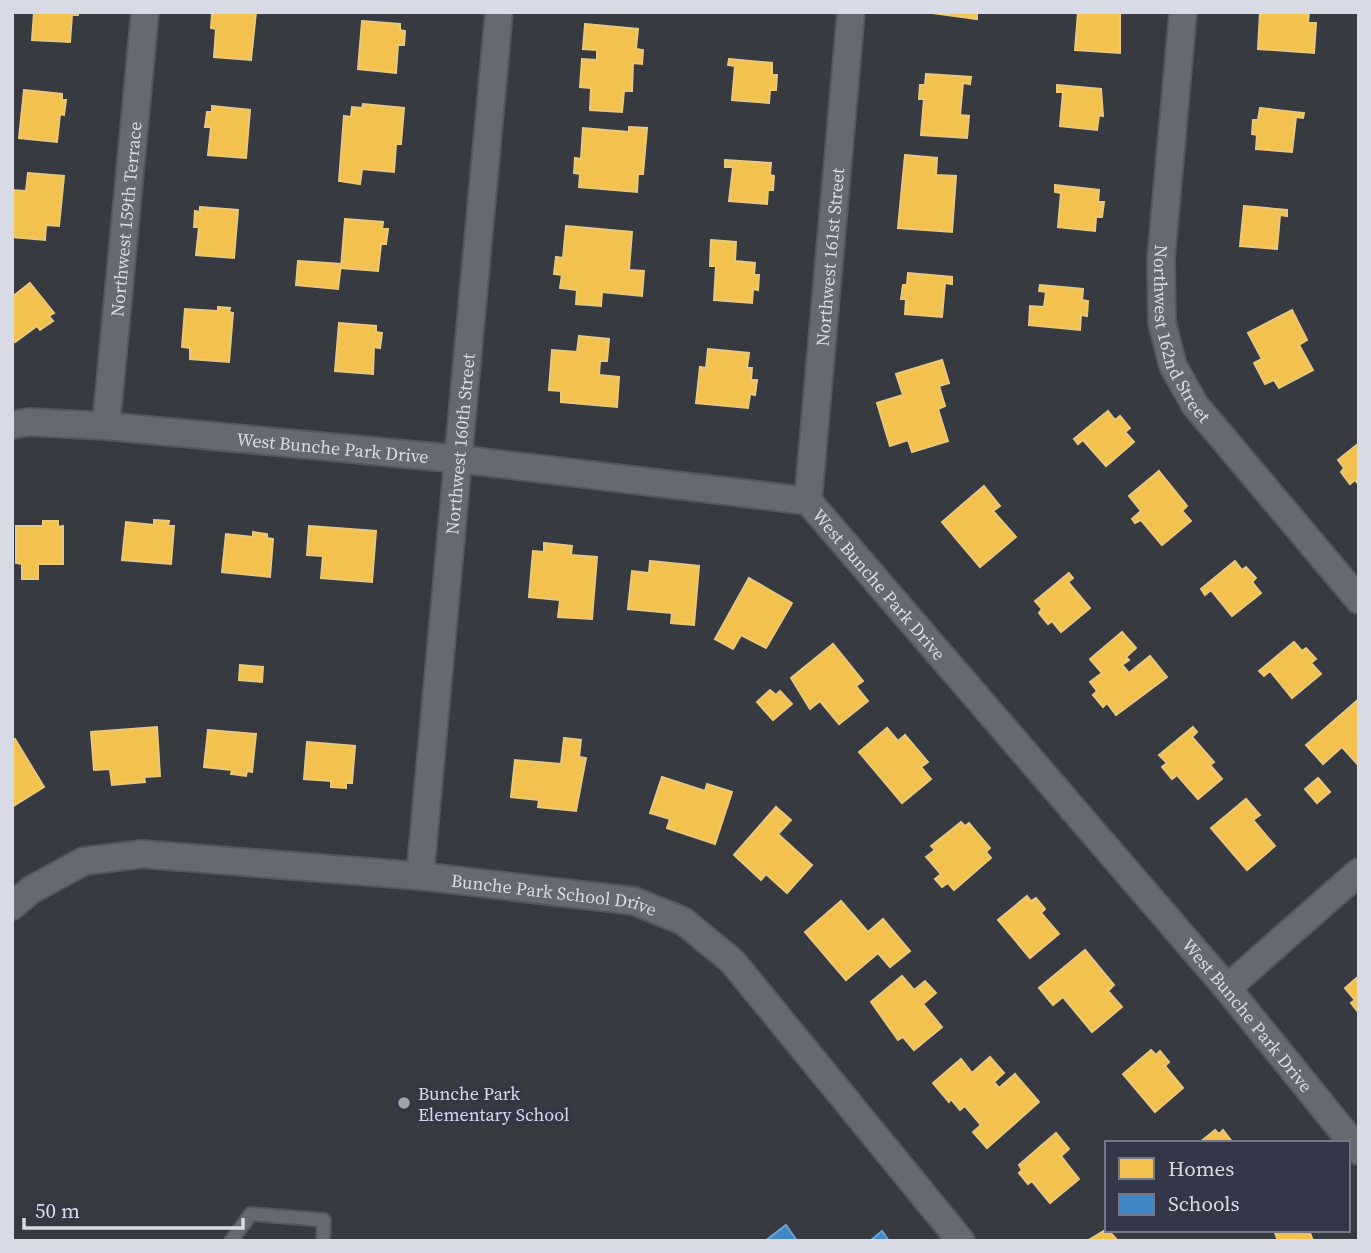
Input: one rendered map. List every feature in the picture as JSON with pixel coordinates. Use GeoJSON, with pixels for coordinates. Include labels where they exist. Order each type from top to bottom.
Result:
{"type":"FeatureCollection","features":[{"type":"Feature","properties":{"kind":"street","name":"Northwest 159th Terrace"},"geometry":{"type":"LineString","coordinates":[[106,426],[145,12]]}},
{"type":"Feature","properties":{"kind":"street","name":"Northwest 160th Street"},"geometry":{"type":"LineString","coordinates":[[421,876],[499,12]]}},
{"type":"Feature","properties":{"kind":"street","name":"Northwest 161st Street"},"geometry":{"type":"LineString","coordinates":[[808,501],[851,12]]}},
{"type":"Feature","properties":{"kind":"street","name":"Northwest 162nd Street"},"geometry":{"type":"LineString","coordinates":[[1184,12],[1161,259],[1162,323],[1173,366],[1195,405],[1359,600]]}},
{"type":"Feature","properties":{"kind":"street","name":"West Bunche Park Drive"},"geometry":{"type":"LineString","coordinates":[[12,425],[29,422],[106,426],[458,459],[808,501],[1227,988],[1359,1151]]}},
{"type":"Feature","properties":{"kind":"street","name":"Bunche Park School Drive"},"geometry":{"type":"LineString","coordinates":[[12,906],[31,890],[84,861],[142,853],[421,876],[634,901],[683,921],[732,961],[961,1241]]}},
{"type":"Feature","properties":{"kind":"street"},"geometry":{"type":"LineString","coordinates":[[1227,988],[1359,872]]}},
{"type":"Feature","properties":{"kind":"lane"},"geometry":{"type":"LineString","coordinates":[[231,1241],[251,1214],[324,1220],[323,1241]]}},
{"type":"Feature","properties":{"kind":"building: Homes"},"geometry":{"type":"Polygon","coordinates":[[[34,12],[78,12],[78,15],[72,15],[70,42],[32,40],[34,12]]]}},
{"type":"Feature","properties":{"kind":"building: Homes"},"geometry":{"type":"Polygon","coordinates":[[[256,12],[251,60],[214,57],[216,29],[211,28],[212,14],[256,12]]]}},
{"type":"Feature","properties":{"kind":"building: Homes"},"geometry":{"type":"Polygon","coordinates":[[[925,12],[977,12],[977,19],[925,12]]]}},
{"type":"Feature","properties":{"kind":"building: Homes"},"geometry":{"type":"Polygon","coordinates":[[[1078,12],[1120,12],[1120,53],[1075,50],[1078,12]]]}},
{"type":"Feature","properties":{"kind":"building: Homes"},"geometry":{"type":"Polygon","coordinates":[[[1260,12],[1309,12],[1308,23],[1316,23],[1314,53],[1258,49],[1260,12]]]}},
{"type":"Feature","properties":{"kind":"building: Homes"},"geometry":{"type":"Polygon","coordinates":[[[362,21],[400,24],[400,30],[405,31],[404,45],[398,45],[396,73],[358,69],[362,21]]]}},
{"type":"Feature","properties":{"kind":"building: Homes"},"geometry":{"type":"Polygon","coordinates":[[[585,24],[638,29],[636,49],[643,50],[642,64],[633,63],[632,91],[624,91],[622,112],[590,110],[591,88],[580,87],[582,59],[597,60],[597,50],[583,49],[585,24]]]}},
{"type":"Feature","properties":{"kind":"building: Homes"},"geometry":{"type":"Polygon","coordinates":[[[729,59],[772,63],[772,75],[777,75],[776,90],[770,90],[769,103],[732,100],[735,66],[728,65],[729,59]]]}},
{"type":"Feature","properties":{"kind":"building: Homes"},"geometry":{"type":"Polygon","coordinates":[[[926,74],[971,77],[970,84],[963,83],[960,115],[969,116],[967,138],[921,135],[924,99],[919,99],[920,85],[925,85],[926,74]]]}},
{"type":"Feature","properties":{"kind":"building: Homes"},"geometry":{"type":"Polygon","coordinates":[[[1057,85],[1101,89],[1103,116],[1099,115],[1097,130],[1060,126],[1063,92],[1057,92],[1057,85]]]}},
{"type":"Feature","properties":{"kind":"building: Homes"},"geometry":{"type":"Polygon","coordinates":[[[24,90],[62,94],[62,100],[66,100],[64,115],[60,114],[57,142],[19,138],[24,90]]]}},
{"type":"Feature","properties":{"kind":"building: Homes"},"geometry":{"type":"Polygon","coordinates":[[[363,104],[404,108],[401,144],[396,144],[394,172],[362,169],[360,184],[339,181],[344,116],[351,117],[352,107],[362,108],[363,104]]]}},
{"type":"Feature","properties":{"kind":"building: Homes"},"geometry":{"type":"Polygon","coordinates":[[[212,106],[250,110],[246,158],[208,155],[211,127],[205,127],[207,112],[212,112],[212,106]]]}},
{"type":"Feature","properties":{"kind":"building: Homes"},"geometry":{"type":"Polygon","coordinates":[[[1260,108],[1304,113],[1303,118],[1296,117],[1292,152],[1256,149],[1257,135],[1252,134],[1253,120],[1258,120],[1260,108]]]}},
{"type":"Feature","properties":{"kind":"building: Homes"},"geometry":{"type":"Polygon","coordinates":[[[629,127],[647,128],[643,174],[638,174],[637,192],[579,187],[580,174],[574,173],[575,158],[581,159],[583,128],[629,132],[629,127]]]}},
{"type":"Feature","properties":{"kind":"building: Homes"},"geometry":{"type":"Polygon","coordinates":[[[905,155],[937,158],[936,175],[956,176],[952,232],[898,228],[905,155]]]}},
{"type":"Feature","properties":{"kind":"building: Homes"},"geometry":{"type":"Polygon","coordinates":[[[725,160],[771,163],[773,190],[768,190],[767,204],[729,201],[733,167],[725,167],[725,160]]]}},
{"type":"Feature","properties":{"kind":"building: Homes"},"geometry":{"type":"Polygon","coordinates":[[[28,173],[64,176],[59,226],[46,225],[45,240],[12,237],[12,190],[26,191],[28,173]]]}},
{"type":"Feature","properties":{"kind":"building: Homes"},"geometry":{"type":"Polygon","coordinates":[[[1055,185],[1099,190],[1098,202],[1104,202],[1102,217],[1096,217],[1095,231],[1058,227],[1061,193],[1055,192],[1055,185]]]}},
{"type":"Feature","properties":{"kind":"building: Homes"},"geometry":{"type":"Polygon","coordinates":[[[1244,206],[1287,210],[1287,216],[1280,215],[1277,249],[1240,246],[1244,206]]]}},
{"type":"Feature","properties":{"kind":"building: Homes"},"geometry":{"type":"Polygon","coordinates":[[[200,207],[238,210],[234,258],[196,255],[199,227],[194,227],[195,211],[200,212],[200,207]]]}},
{"type":"Feature","properties":{"kind":"building: Homes"},"geometry":{"type":"Polygon","coordinates":[[[345,219],[383,222],[382,229],[388,229],[386,244],[381,244],[378,271],[341,268],[345,219]]]}},
{"type":"Feature","properties":{"kind":"building: Homes"},"geometry":{"type":"Polygon","coordinates":[[[566,226],[632,232],[629,270],[644,271],[642,296],[602,292],[601,306],[576,304],[577,290],[560,288],[562,275],[554,274],[556,257],[563,258],[566,226]]]}},
{"type":"Feature","properties":{"kind":"building: Homes"},"geometry":{"type":"Polygon","coordinates":[[[711,240],[736,242],[735,261],[755,263],[754,275],[759,275],[758,290],[753,289],[752,303],[714,300],[716,266],[710,266],[711,240]]]}},
{"type":"Feature","properties":{"kind":"building: Homes"},"geometry":{"type":"Polygon","coordinates":[[[298,261],[341,264],[338,289],[296,285],[298,261]]]}},
{"type":"Feature","properties":{"kind":"building: Homes"},"geometry":{"type":"Polygon","coordinates":[[[908,273],[952,277],[952,284],[945,283],[942,317],[905,314],[906,299],[901,299],[903,285],[907,285],[908,273]]]}},
{"type":"Feature","properties":{"kind":"building: Homes"},"geometry":{"type":"Polygon","coordinates":[[[30,283],[54,313],[49,316],[53,321],[40,330],[37,326],[15,342],[12,338],[12,297],[30,283]]]}},
{"type":"Feature","properties":{"kind":"building: Homes"},"geometry":{"type":"Polygon","coordinates":[[[1040,285],[1083,289],[1082,300],[1088,301],[1087,316],[1081,315],[1080,330],[1029,325],[1030,306],[1044,307],[1046,292],[1039,291],[1040,285]]]}},
{"type":"Feature","properties":{"kind":"building: Homes"},"geometry":{"type":"Polygon","coordinates":[[[218,307],[230,308],[229,312],[233,313],[229,362],[190,359],[190,348],[182,347],[185,309],[218,311],[218,307]]]}},
{"type":"Feature","properties":{"kind":"building: Homes"},"geometry":{"type":"Polygon","coordinates":[[[1292,310],[1307,340],[1299,345],[1313,370],[1279,388],[1274,380],[1265,384],[1254,363],[1262,359],[1248,333],[1292,310]]]}},
{"type":"Feature","properties":{"kind":"building: Homes"},"geometry":{"type":"Polygon","coordinates":[[[339,323],[376,326],[376,332],[382,333],[380,348],[374,347],[373,374],[335,371],[339,323]]]}},
{"type":"Feature","properties":{"kind":"building: Homes"},"geometry":{"type":"Polygon","coordinates":[[[579,336],[609,339],[607,361],[600,361],[599,375],[619,377],[617,407],[561,402],[561,391],[549,390],[552,350],[577,352],[579,336]]]}},
{"type":"Feature","properties":{"kind":"building: Homes"},"geometry":{"type":"Polygon","coordinates":[[[708,349],[749,353],[747,368],[752,368],[751,380],[757,380],[755,395],[750,394],[748,408],[696,403],[700,367],[706,368],[708,349]]]}},
{"type":"Feature","properties":{"kind":"building: Homes"},"geometry":{"type":"Polygon","coordinates":[[[942,360],[949,383],[939,386],[945,406],[938,409],[948,441],[912,452],[908,440],[890,446],[877,403],[903,395],[896,374],[942,360]]]}},
{"type":"Feature","properties":{"kind":"building: Homes"},"geometry":{"type":"Polygon","coordinates":[[[1108,411],[1115,420],[1120,416],[1130,428],[1125,432],[1134,442],[1106,466],[1083,440],[1078,444],[1074,439],[1108,411]]]}},
{"type":"Feature","properties":{"kind":"building: Homes"},"geometry":{"type":"Polygon","coordinates":[[[1359,443],[1359,485],[1355,480],[1350,484],[1341,472],[1344,468],[1338,460],[1359,443]]]}},
{"type":"Feature","properties":{"kind":"building: Homes"},"geometry":{"type":"Polygon","coordinates":[[[1159,471],[1187,506],[1182,511],[1191,521],[1162,545],[1141,520],[1135,523],[1132,519],[1141,511],[1129,496],[1159,471]]]}},
{"type":"Feature","properties":{"kind":"building: Homes"},"geometry":{"type":"Polygon","coordinates":[[[984,486],[1000,506],[993,511],[1016,537],[980,567],[942,522],[984,486]]]}},
{"type":"Feature","properties":{"kind":"building: Homes"},"geometry":{"type":"Polygon","coordinates":[[[154,520],[169,521],[168,526],[174,526],[171,564],[122,560],[126,522],[154,525],[154,520]]]}},
{"type":"Feature","properties":{"kind":"building: Homes"},"geometry":{"type":"Polygon","coordinates":[[[43,521],[58,521],[58,527],[63,526],[63,564],[38,564],[38,579],[22,579],[22,564],[16,563],[16,526],[43,526],[43,521]]]}},
{"type":"Feature","properties":{"kind":"building: Homes"},"geometry":{"type":"Polygon","coordinates":[[[309,526],[376,531],[372,582],[321,578],[323,556],[307,555],[309,526]]]}},
{"type":"Feature","properties":{"kind":"building: Homes"},"geometry":{"type":"Polygon","coordinates":[[[253,532],[267,534],[267,538],[273,539],[270,577],[222,572],[226,534],[253,537],[253,532]]]}},
{"type":"Feature","properties":{"kind":"building: Homes"},"geometry":{"type":"Polygon","coordinates":[[[544,543],[572,546],[571,555],[597,557],[592,619],[558,617],[560,600],[529,597],[533,551],[544,552],[544,543]]]}},
{"type":"Feature","properties":{"kind":"building: Homes"},"geometry":{"type":"Polygon","coordinates":[[[650,561],[699,566],[694,625],[671,623],[672,613],[628,609],[632,571],[649,573],[650,561]]]}},
{"type":"Feature","properties":{"kind":"building: Homes"},"geometry":{"type":"Polygon","coordinates":[[[1235,561],[1242,570],[1246,567],[1256,578],[1252,582],[1261,593],[1232,616],[1211,590],[1205,595],[1201,589],[1235,561]]]}},
{"type":"Feature","properties":{"kind":"building: Homes"},"geometry":{"type":"Polygon","coordinates":[[[1069,573],[1073,578],[1068,582],[1090,608],[1061,632],[1052,621],[1048,624],[1039,613],[1042,609],[1035,601],[1069,573]]]}},
{"type":"Feature","properties":{"kind":"building: Homes"},"geometry":{"type":"Polygon","coordinates":[[[749,578],[792,603],[766,648],[741,635],[733,649],[715,639],[749,578]]]}},
{"type":"Feature","properties":{"kind":"building: Homes"},"geometry":{"type":"Polygon","coordinates":[[[1122,632],[1136,648],[1126,657],[1129,660],[1122,665],[1129,673],[1150,656],[1167,677],[1116,715],[1107,703],[1103,707],[1093,695],[1097,691],[1090,682],[1102,673],[1090,659],[1122,632]]]}},
{"type":"Feature","properties":{"kind":"building: Homes"},"geometry":{"type":"Polygon","coordinates":[[[1294,642],[1302,651],[1306,648],[1316,659],[1311,663],[1321,674],[1292,698],[1270,671],[1264,676],[1259,671],[1294,642]]]}},
{"type":"Feature","properties":{"kind":"building: Homes"},"geometry":{"type":"Polygon","coordinates":[[[833,644],[863,681],[856,686],[868,701],[839,724],[820,701],[810,709],[791,678],[833,644]]]}},
{"type":"Feature","properties":{"kind":"building: Homes"},"geometry":{"type":"Polygon","coordinates":[[[240,665],[263,667],[262,682],[239,680],[240,665]]]}},
{"type":"Feature","properties":{"kind":"building: Homes"},"geometry":{"type":"Polygon","coordinates":[[[770,690],[776,695],[780,691],[792,704],[773,720],[757,702],[770,690]]]}},
{"type":"Feature","properties":{"kind":"building: Homes"},"geometry":{"type":"Polygon","coordinates":[[[1359,699],[1359,766],[1342,747],[1323,764],[1306,745],[1359,699]]]}},
{"type":"Feature","properties":{"kind":"building: Homes"},"geometry":{"type":"Polygon","coordinates":[[[157,727],[160,776],[144,777],[145,782],[112,785],[110,769],[94,770],[91,732],[157,727]]]}},
{"type":"Feature","properties":{"kind":"building: Homes"},"geometry":{"type":"Polygon","coordinates":[[[1193,727],[1197,732],[1192,737],[1214,762],[1210,765],[1222,779],[1198,799],[1177,775],[1172,779],[1162,767],[1167,763],[1159,755],[1193,727]]]}},
{"type":"Feature","properties":{"kind":"building: Homes"},"geometry":{"type":"Polygon","coordinates":[[[887,728],[898,741],[905,735],[928,762],[921,767],[931,779],[902,803],[859,752],[887,728]]]}},
{"type":"Feature","properties":{"kind":"building: Homes"},"geometry":{"type":"Polygon","coordinates":[[[208,730],[256,734],[252,772],[247,771],[246,776],[231,774],[232,770],[204,767],[208,730]]]}},
{"type":"Feature","properties":{"kind":"building: Homes"},"geometry":{"type":"Polygon","coordinates":[[[564,738],[581,740],[579,757],[586,758],[576,811],[538,807],[539,800],[511,797],[515,760],[561,764],[564,738]]]}},
{"type":"Feature","properties":{"kind":"building: Homes"},"geometry":{"type":"Polygon","coordinates":[[[15,739],[44,787],[12,807],[12,741],[15,739]]]}},
{"type":"Feature","properties":{"kind":"building: Homes"},"geometry":{"type":"Polygon","coordinates":[[[307,742],[355,746],[352,783],[346,783],[346,788],[331,787],[331,781],[304,779],[307,742]]]}},
{"type":"Feature","properties":{"kind":"building: Homes"},"geometry":{"type":"Polygon","coordinates":[[[662,777],[705,791],[707,784],[732,792],[715,844],[667,828],[670,819],[650,813],[662,777]]]}},
{"type":"Feature","properties":{"kind":"building: Homes"},"geometry":{"type":"Polygon","coordinates":[[[1318,778],[1330,792],[1317,803],[1305,789],[1318,778]]]}},
{"type":"Feature","properties":{"kind":"building: Homes"},"geometry":{"type":"Polygon","coordinates":[[[1246,799],[1260,815],[1253,820],[1275,846],[1247,870],[1211,828],[1246,799]]]}},
{"type":"Feature","properties":{"kind":"building: Homes"},"geometry":{"type":"Polygon","coordinates":[[[776,807],[791,820],[778,834],[812,865],[787,893],[766,874],[761,880],[734,855],[776,807]]]}},
{"type":"Feature","properties":{"kind":"building: Homes"},"geometry":{"type":"Polygon","coordinates":[[[961,822],[965,826],[969,823],[990,848],[986,852],[991,858],[954,890],[948,883],[942,887],[935,879],[941,874],[926,857],[935,850],[931,846],[961,822]]]}},
{"type":"Feature","properties":{"kind":"building: Homes"},"geometry":{"type":"Polygon","coordinates":[[[1027,896],[1031,901],[1036,898],[1045,909],[1041,913],[1059,934],[1030,958],[998,920],[1027,896]]]}},
{"type":"Feature","properties":{"kind":"building: Homes"},"geometry":{"type":"Polygon","coordinates":[[[841,901],[868,932],[883,919],[910,951],[890,967],[878,953],[846,980],[805,932],[841,901]]]}},
{"type":"Feature","properties":{"kind":"building: Homes"},"geometry":{"type":"Polygon","coordinates":[[[1085,950],[1114,985],[1108,991],[1122,1007],[1092,1032],[1063,997],[1053,1005],[1039,988],[1085,950]]]}},
{"type":"Feature","properties":{"kind":"building: Homes"},"geometry":{"type":"Polygon","coordinates":[[[902,976],[914,990],[925,981],[936,993],[923,1004],[942,1027],[914,1050],[903,1037],[898,1040],[871,1002],[902,976]]]}},
{"type":"Feature","properties":{"kind":"building: Homes"},"geometry":{"type":"Polygon","coordinates":[[[1359,976],[1358,1012],[1351,1003],[1355,1000],[1345,988],[1359,976]]]}},
{"type":"Feature","properties":{"kind":"building: Homes"},"geometry":{"type":"Polygon","coordinates":[[[1151,1050],[1156,1055],[1160,1051],[1169,1062],[1165,1066],[1183,1088],[1155,1112],[1123,1074],[1151,1050]]]}},
{"type":"Feature","properties":{"kind":"building: Homes"},"geometry":{"type":"Polygon","coordinates":[[[990,1057],[1004,1073],[994,1082],[999,1088],[1015,1074],[1039,1102],[987,1148],[973,1132],[981,1125],[965,1106],[960,1110],[951,1099],[949,1102],[933,1083],[961,1059],[972,1073],[990,1057]]]}},
{"type":"Feature","properties":{"kind":"building: Homes"},"geometry":{"type":"Polygon","coordinates":[[[1215,1130],[1219,1134],[1223,1130],[1231,1141],[1201,1141],[1215,1130]]]}},
{"type":"Feature","properties":{"kind":"building: Homes"},"geometry":{"type":"Polygon","coordinates":[[[1056,1133],[1069,1149],[1061,1156],[1079,1179],[1050,1203],[1032,1181],[1028,1184],[1019,1173],[1022,1170],[1019,1165],[1056,1133]]]}},
{"type":"Feature","properties":{"kind":"building: Homes"},"geometry":{"type":"Polygon","coordinates":[[[1105,1230],[1118,1241],[1087,1241],[1105,1230]]]}},
{"type":"Feature","properties":{"kind":"building: Homes"},"geometry":{"type":"Polygon","coordinates":[[[1275,1232],[1310,1232],[1313,1241],[1278,1241],[1275,1232]]]}},
{"type":"Feature","properties":{"kind":"building: Schools"},"geometry":{"type":"Polygon","coordinates":[[[786,1225],[797,1241],[765,1241],[786,1225]]]}},
{"type":"Feature","properties":{"kind":"building: Schools"},"geometry":{"type":"Polygon","coordinates":[[[882,1231],[889,1241],[870,1241],[882,1231]]]}},
{"type":"Feature","properties":{"kind":"place","name":"Bunche Park Elementary School"},"geometry":{"type":"Point","coordinates":[404,1103]}}]}
